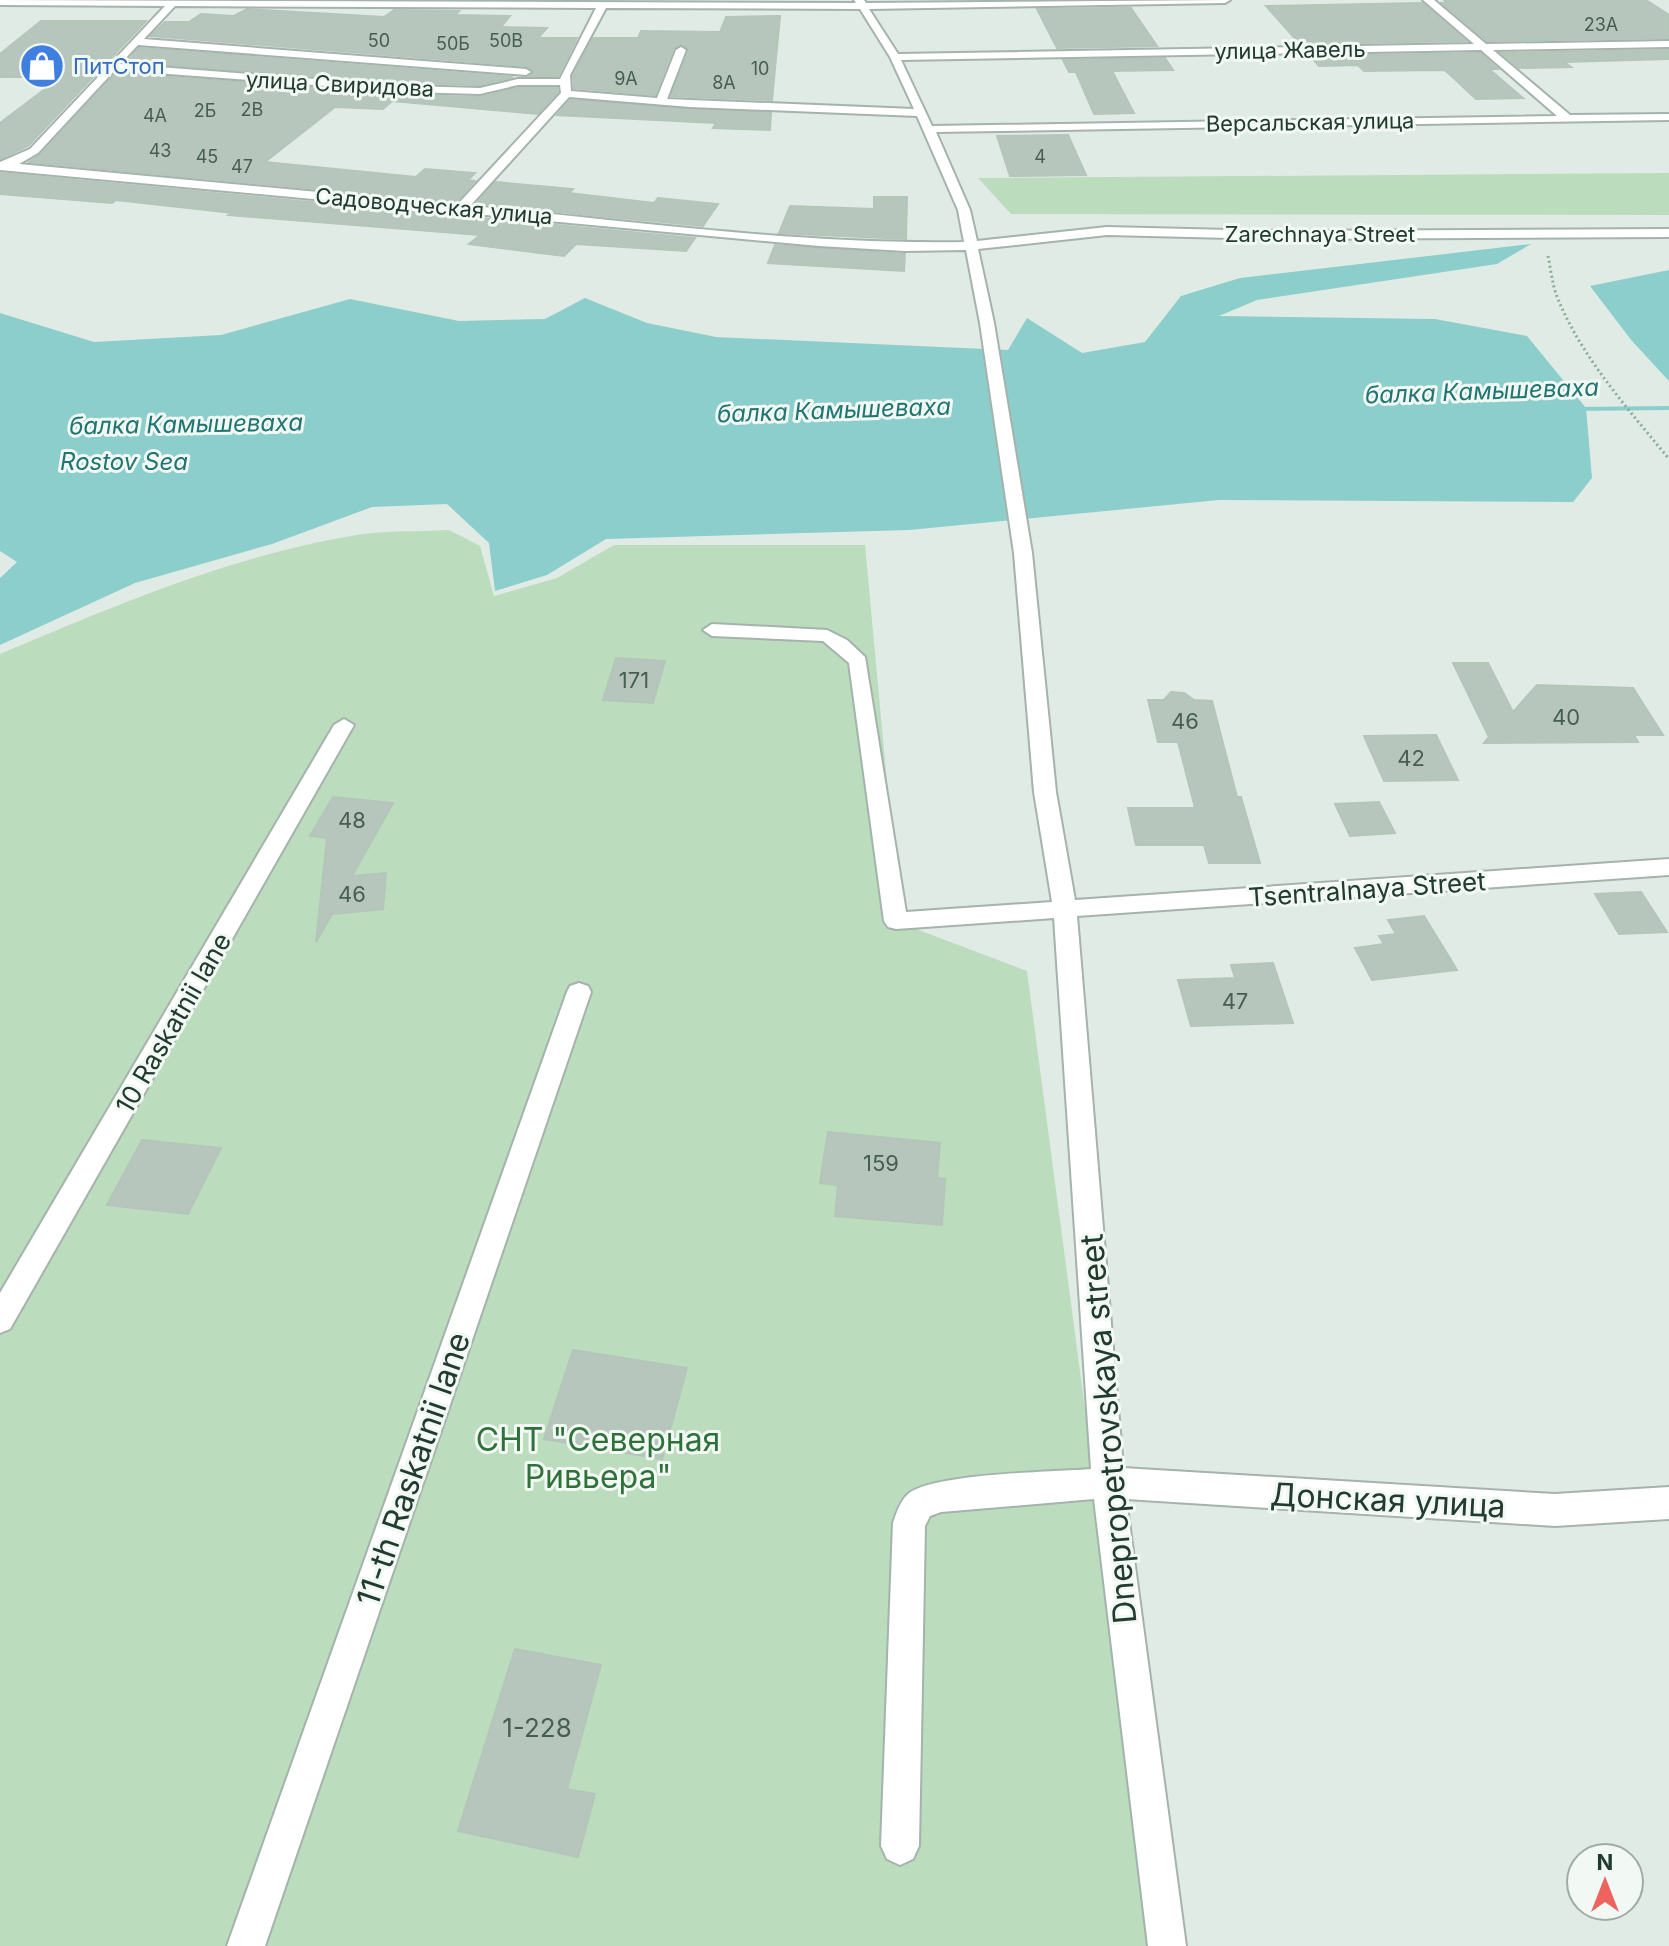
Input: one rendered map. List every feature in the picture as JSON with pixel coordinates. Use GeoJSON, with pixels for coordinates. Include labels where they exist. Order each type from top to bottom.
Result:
{"type":"FeatureCollection","features":[{"type":"Feature","properties":{"kind":"street"},"geometry":{"type":"LineString","coordinates":[[0,2],[901,5],[1225,0]]}},
{"type":"Feature","properties":{"kind":"street"},"geometry":{"type":"LineString","coordinates":[[1428,0],[1568,119]]}},
{"type":"Feature","properties":{"kind":"street"},"geometry":{"type":"LineString","coordinates":[[3,166],[34,151],[173,2]]}},
{"type":"Feature","properties":{"kind":"street"},"geometry":{"type":"LineString","coordinates":[[460,209],[566,84],[604,2]]}},
{"type":"Feature","properties":{"kind":"street","name":"Dnepropetrovskaya street"},"geometry":{"type":"LineString","coordinates":[[860,3],[895,57],[964,210],[987,323],[1023,553],[1045,792],[1065,910],[1108,1483],[1167,1946]]}},
{"type":"Feature","properties":{"kind":"street"},"geometry":{"type":"LineString","coordinates":[[138,42],[566,84]]}},
{"type":"Feature","properties":{"kind":"street","name":"улица Жавель"},"geometry":{"type":"LineString","coordinates":[[895,57],[1669,44]]}},
{"type":"Feature","properties":{"kind":"street"},"geometry":{"type":"LineString","coordinates":[[661,101],[681,50]]}},
{"type":"Feature","properties":{"kind":"street","name":"улица Свиридова"},"geometry":{"type":"LineString","coordinates":[[114,67],[407,89],[480,91],[518,82],[566,84],[661,101],[920,113]]}},
{"type":"Feature","properties":{"kind":"street","name":"Версальская улица"},"geometry":{"type":"LineString","coordinates":[[930,129],[1669,117]]}},
{"type":"Feature","properties":{"kind":"street","name":"Садоводческая улица"},"geometry":{"type":"LineString","coordinates":[[3,166],[867,245],[971,246]]}},
{"type":"Feature","properties":{"kind":"street","name":"Zarechnaya Street"},"geometry":{"type":"LineString","coordinates":[[971,246],[1107,231],[1277,235],[1669,233]]}},
{"type":"Feature","properties":{"kind":"street","name":"Tsentralnaya Street"},"geometry":{"type":"LineString","coordinates":[[712,630],[827,636],[858,661],[896,921],[1669,867]]}},
{"type":"Feature","properties":{"kind":"street","name":"10 Raskatnii lane"},"geometry":{"type":"LineString","coordinates":[[0,1320],[344,725]]}},
{"type":"Feature","properties":{"kind":"street","name":"11-th Raskatnii lane"},"geometry":{"type":"LineString","coordinates":[[246,1946],[579,992]]}},
{"type":"Feature","properties":{"kind":"street","name":"Донская улица"},"geometry":{"type":"LineString","coordinates":[[900,1846],[909,1523],[919,1505],[941,1496],[1108,1483],[1555,1510],[1669,1503]]}},
{"type":"Feature","properties":{"kind":"path"},"geometry":{"type":"LineString","coordinates":[[1550,262],[1557,296],[1570,321],[1604,373],[1669,459]]}},
{"type":"Feature","properties":{"kind":"green space"},"geometry":{"type":"Polygon","coordinates":[[[1669,173],[1669,215],[1011,214],[978,178],[1669,173]]]}},
{"type":"Feature","properties":{"kind":"green space","name":"СНТ \"Северная Ривьера\""},"geometry":{"type":"Polygon","coordinates":[[[449,530],[480,546],[494,596],[557,578],[614,545],[865,545],[900,923],[1027,971],[1156,1946],[0,1946],[0,654],[129,601],[260,557],[363,534],[449,530]]]}},
{"type":"Feature","properties":{"kind":"water","name":"Rostov Sea"},"geometry":{"type":"Polygon","coordinates":[[[1531,244],[1497,264],[1257,300],[1219,316],[1435,319],[1527,336],[1586,408],[1592,478],[1573,502],[1219,500],[909,530],[606,539],[547,575],[495,591],[489,543],[447,504],[372,507],[272,544],[135,583],[0,645],[0,578],[17,562],[0,551],[0,313],[94,342],[221,335],[350,299],[459,321],[545,319],[585,298],[647,323],[716,337],[1008,350],[1027,318],[1082,353],[1145,342],[1181,296],[1240,278],[1531,244]]]}},
{"type":"Feature","properties":{"kind":"water"},"geometry":{"type":"Polygon","coordinates":[[[1669,270],[1669,381],[1632,341],[1590,286],[1669,270]]]}},
{"type":"Feature","properties":{"kind":"building"},"geometry":{"type":"Polygon","coordinates":[[[1444,0],[1646,0],[1669,15],[1669,38],[1487,41],[1442,3],[1447,3],[1444,0]]]}},
{"type":"Feature","properties":{"kind":"building"},"geometry":{"type":"Polygon","coordinates":[[[1422,3],[1466,41],[1300,44],[1266,6],[1422,3]]]}},
{"type":"Feature","properties":{"kind":"building"},"geometry":{"type":"Polygon","coordinates":[[[1131,8],[1157,46],[1057,48],[1037,9],[1131,8]]]}},
{"type":"Feature","properties":{"kind":"building"},"geometry":{"type":"Polygon","coordinates":[[[247,9],[384,17],[394,10],[459,11],[455,15],[510,16],[501,27],[547,28],[538,38],[577,38],[558,76],[530,76],[534,71],[526,66],[150,36],[165,22],[189,22],[201,14],[234,16],[247,9]]]}},
{"type":"Feature","properties":{"kind":"building"},"geometry":{"type":"Polygon","coordinates":[[[780,16],[772,100],[671,96],[689,51],[683,44],[673,49],[655,95],[574,88],[573,76],[593,38],[638,38],[641,31],[720,32],[726,17],[780,16]]]}},
{"type":"Feature","properties":{"kind":"building"},"geometry":{"type":"Polygon","coordinates":[[[41,21],[146,21],[28,146],[0,159],[0,123],[61,77],[0,77],[0,54],[41,21]]]}},
{"type":"Feature","properties":{"kind":"building"},"geometry":{"type":"Polygon","coordinates":[[[139,48],[513,77],[480,85],[407,83],[127,62],[139,48]]]}},
{"type":"Feature","properties":{"kind":"building"},"geometry":{"type":"Polygon","coordinates":[[[1669,50],[1669,59],[1564,62],[1571,67],[1519,68],[1501,53],[1669,50]]]}},
{"type":"Feature","properties":{"kind":"building"},"geometry":{"type":"Polygon","coordinates":[[[1480,53],[1498,69],[1489,69],[1523,98],[1476,99],[1445,70],[1364,71],[1358,65],[1319,66],[1310,56],[1480,53]]]}},
{"type":"Feature","properties":{"kind":"building"},"geometry":{"type":"Polygon","coordinates":[[[1165,58],[1173,70],[1112,71],[1134,113],[1094,114],[1076,72],[1069,72],[1063,60],[1165,58]]]}},
{"type":"Feature","properties":{"kind":"building"},"geometry":{"type":"Polygon","coordinates":[[[116,73],[407,95],[480,97],[518,88],[557,88],[558,92],[538,114],[392,101],[383,109],[335,107],[265,162],[416,177],[425,169],[475,173],[468,180],[475,181],[456,202],[29,162],[40,155],[116,73]]]}},
{"type":"Feature","properties":{"kind":"building"},"geometry":{"type":"Polygon","coordinates":[[[570,100],[771,113],[770,130],[713,128],[716,123],[557,115],[570,100]]]}},
{"type":"Feature","properties":{"kind":"building"},"geometry":{"type":"Polygon","coordinates":[[[1068,135],[1086,175],[1010,176],[997,136],[1068,135]]]}},
{"type":"Feature","properties":{"kind":"building"},"geometry":{"type":"Polygon","coordinates":[[[0,173],[695,238],[686,251],[576,244],[564,256],[469,244],[480,235],[229,215],[233,213],[116,200],[112,203],[0,194],[0,173]]]}},
{"type":"Feature","properties":{"kind":"building"},"geometry":{"type":"Polygon","coordinates":[[[495,182],[573,189],[569,193],[654,203],[658,198],[718,204],[703,226],[476,204],[495,182]]]}},
{"type":"Feature","properties":{"kind":"building"},"geometry":{"type":"Polygon","coordinates":[[[874,197],[907,197],[906,239],[779,233],[790,206],[874,209],[874,197]]]}},
{"type":"Feature","properties":{"kind":"building"},"geometry":{"type":"Polygon","coordinates":[[[775,245],[905,254],[904,271],[768,263],[775,245]]]}},
{"type":"Feature","properties":{"kind":"building"},"geometry":{"type":"Polygon","coordinates":[[[616,658],[665,661],[653,703],[603,700],[616,658]]]}},
{"type":"Feature","properties":{"kind":"building"},"geometry":{"type":"Polygon","coordinates":[[[1453,663],[1488,663],[1513,712],[1537,685],[1633,688],[1663,735],[1634,735],[1638,742],[1484,743],[1489,737],[1453,663]]]}},
{"type":"Feature","properties":{"kind":"building"},"geometry":{"type":"Polygon","coordinates":[[[1171,692],[1184,693],[1194,700],[1212,701],[1237,797],[1241,797],[1260,863],[1209,863],[1204,845],[1136,845],[1128,808],[1195,808],[1178,742],[1158,742],[1148,700],[1164,700],[1171,692]]]}},
{"type":"Feature","properties":{"kind":"building"},"geometry":{"type":"Polygon","coordinates":[[[1436,735],[1458,780],[1384,781],[1364,736],[1436,735]]]}},
{"type":"Feature","properties":{"kind":"building"},"geometry":{"type":"Polygon","coordinates":[[[333,797],[393,803],[352,876],[386,873],[383,909],[332,914],[316,942],[327,838],[310,836],[333,797]]]}},
{"type":"Feature","properties":{"kind":"building"},"geometry":{"type":"Polygon","coordinates":[[[1379,802],[1395,833],[1350,836],[1335,804],[1379,802]]]}},
{"type":"Feature","properties":{"kind":"building"},"geometry":{"type":"Polygon","coordinates":[[[1641,892],[1667,932],[1619,934],[1595,894],[1641,892]]]}},
{"type":"Feature","properties":{"kind":"building"},"geometry":{"type":"Polygon","coordinates":[[[1424,916],[1457,970],[1372,980],[1355,948],[1384,944],[1379,936],[1396,934],[1388,920],[1424,916]]]}},
{"type":"Feature","properties":{"kind":"building"},"geometry":{"type":"Polygon","coordinates":[[[1273,963],[1293,1023],[1191,1026],[1178,980],[1235,978],[1231,965],[1273,963]]]}},
{"type":"Feature","properties":{"kind":"building"},"geometry":{"type":"Polygon","coordinates":[[[828,1132],[940,1143],[937,1178],[945,1179],[942,1225],[835,1216],[838,1185],[820,1183],[828,1132]]]}},
{"type":"Feature","properties":{"kind":"building"},"geometry":{"type":"Polygon","coordinates":[[[142,1140],[221,1148],[188,1214],[107,1205],[142,1140]]]}},
{"type":"Feature","properties":{"kind":"building"},"geometry":{"type":"Polygon","coordinates":[[[573,1350],[687,1368],[662,1459],[544,1439],[573,1350]]]}},
{"type":"Feature","properties":{"kind":"building"},"geometry":{"type":"Polygon","coordinates":[[[515,1649],[601,1665],[567,1789],[595,1794],[578,1857],[458,1831],[515,1649]]]}},
{"type":"Feature","properties":{"kind":"waterway","name":"балка Камышеваха"},"geometry":{"type":"LineString","coordinates":[[1572,409],[1669,408]]}},
{"type":"Feature","properties":{"kind":"place","name":"ПитСтоп"},"geometry":{"type":"Point","coordinates":[42,66]}}]}
